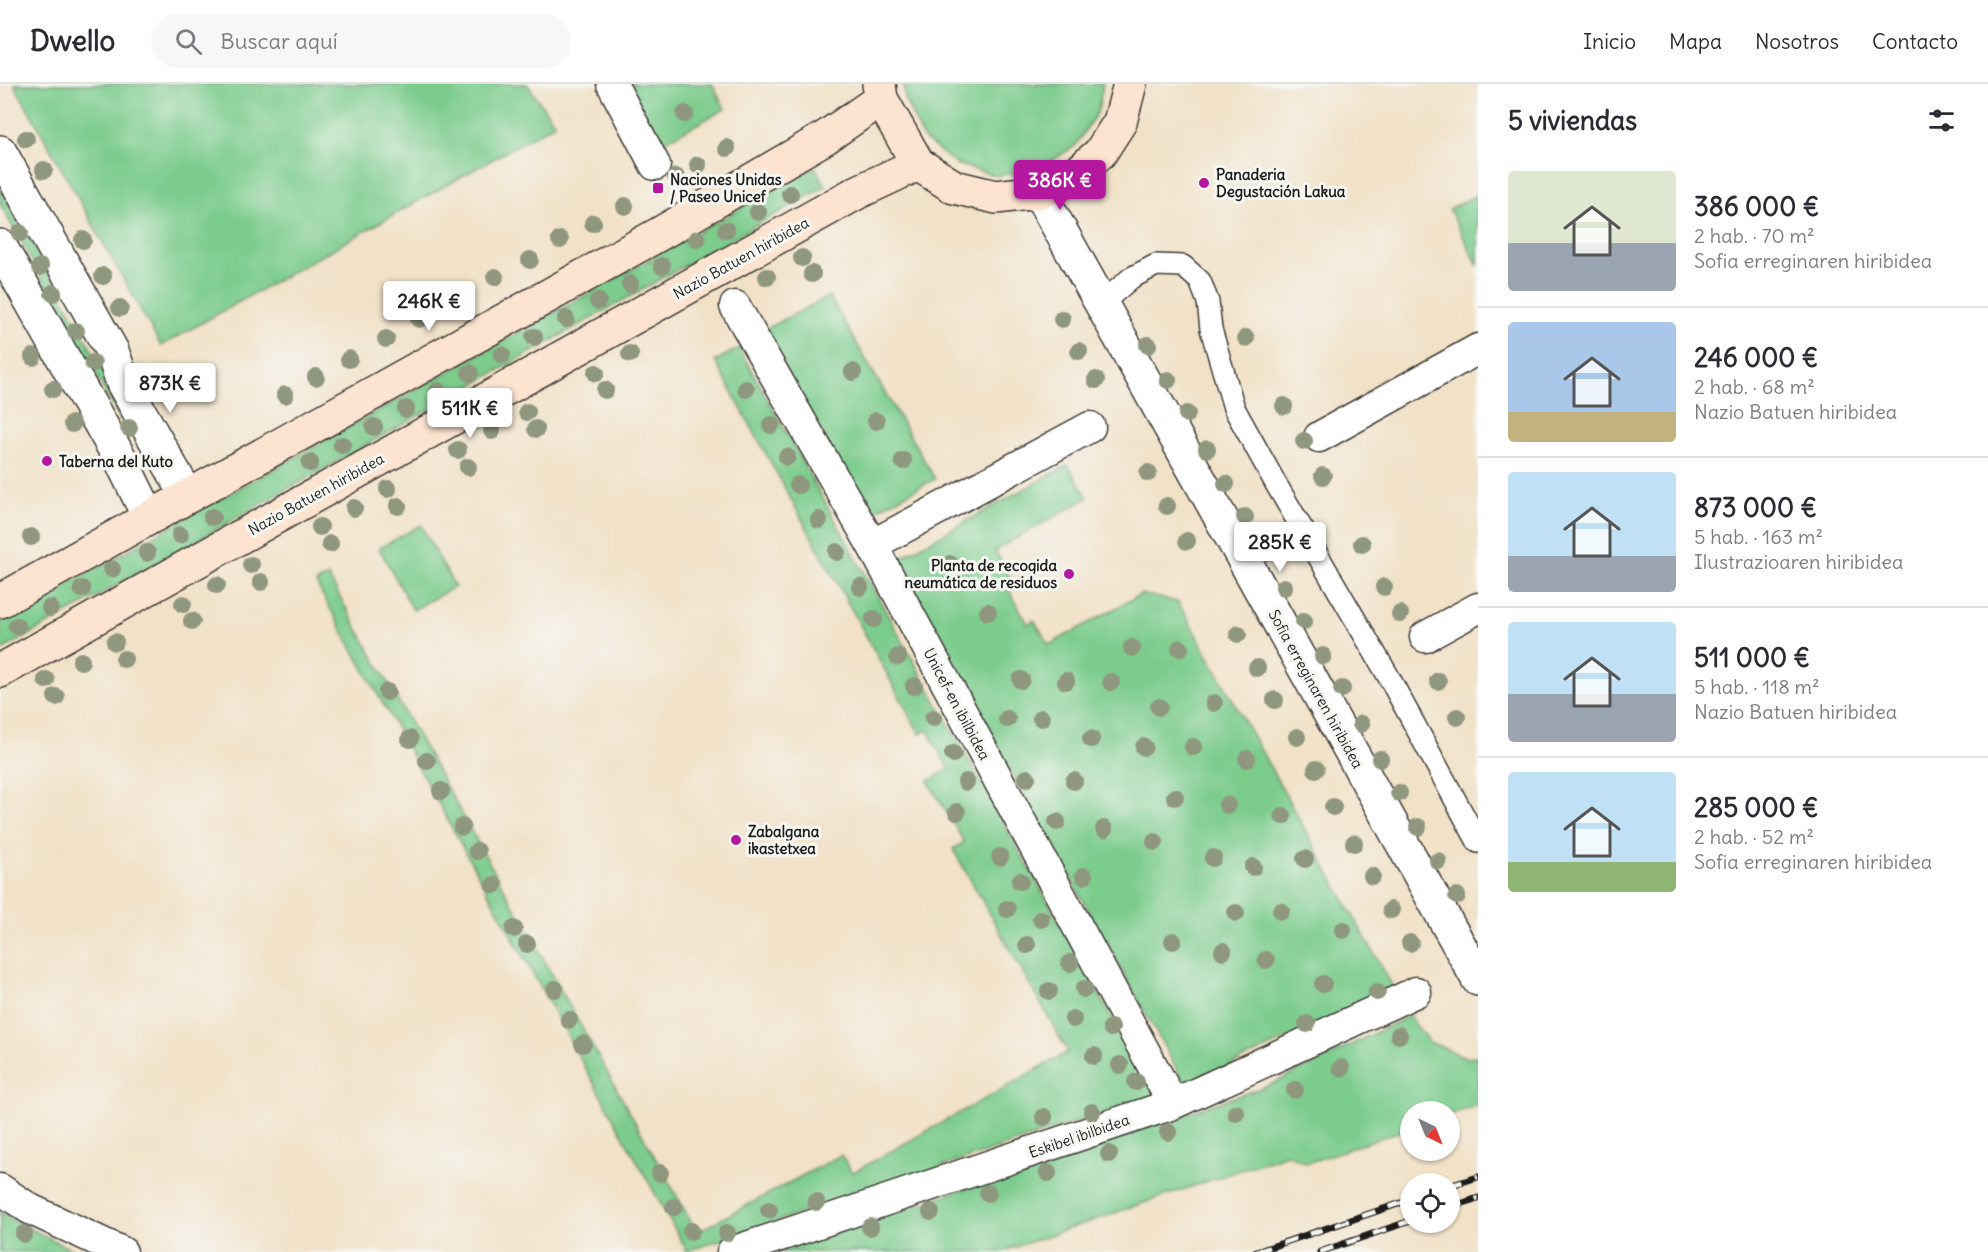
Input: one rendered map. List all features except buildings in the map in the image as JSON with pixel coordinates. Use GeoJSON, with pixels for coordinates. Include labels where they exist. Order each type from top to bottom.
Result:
{"type":"FeatureCollection","features":[{"type":"Feature","properties":{"kind":"main road"},"geometry":{"type":"LineString","coordinates":[[0,601],[661,233],[826,137],[880,92],[918,164],[954,187],[996,197],[1039,192],[1073,177],[1100,153],[1120,122],[1130,84]]}},
{"type":"Feature","properties":{"kind":"main road","name":"Nazio Batuen hiribidea"},"geometry":{"type":"LineString","coordinates":[[0,671],[858,192],[918,164]]}},
{"type":"Feature","properties":{"kind":"street"},"geometry":{"type":"LineString","coordinates":[[612,84],[655,165]]}},
{"type":"Feature","properties":{"kind":"street"},"geometry":{"type":"LineString","coordinates":[[0,152],[112,351],[123,383],[187,495]]}},
{"type":"Feature","properties":{"kind":"street","name":"Sofia erreginaren hiribidea"},"geometry":{"type":"LineString","coordinates":[[1039,192],[1478,979]]}},
{"type":"Feature","properties":{"kind":"street"},"geometry":{"type":"LineString","coordinates":[[0,246],[122,462],[149,518]]}},
{"type":"Feature","properties":{"kind":"street","name":"Unicef-en ibilbidea"},"geometry":{"type":"LineString","coordinates":[[735,306],[872,545],[1173,1104]]}},
{"type":"Feature","properties":{"kind":"street"},"geometry":{"type":"LineString","coordinates":[[1319,437],[1478,349]]}},
{"type":"Feature","properties":{"kind":"street"},"geometry":{"type":"LineString","coordinates":[[872,545],[1090,427]]}},
{"type":"Feature","properties":{"kind":"street"},"geometry":{"type":"LineString","coordinates":[[1425,636],[1478,608]]}},
{"type":"Feature","properties":{"kind":"street","name":"Eskibel ibilbidea"},"geometry":{"type":"LineString","coordinates":[[732,1252],[1173,1104],[1416,992]]}},
{"type":"Feature","properties":{"kind":"street"},"geometry":{"type":"LineString","coordinates":[[0,1189],[30,1209],[122,1252]]}},
{"type":"Feature","properties":{"kind":"lane"},"geometry":{"type":"LineString","coordinates":[[1101,304],[1131,278],[1156,265],[1183,266],[1200,281],[1208,303],[1212,329],[1234,408],[1386,672],[1478,842]]}},
{"type":"Feature","properties":{"kind":"green space"},"geometry":{"type":"Polygon","coordinates":[[[14,84],[527,84],[555,124],[161,346],[14,84]]]}},
{"type":"Feature","properties":{"kind":"green space"},"geometry":{"type":"Polygon","coordinates":[[[627,84],[712,84],[725,109],[658,145],[627,84]]]}},
{"type":"Feature","properties":{"kind":"green space"},"geometry":{"type":"Polygon","coordinates":[[[904,84],[1103,84],[1098,111],[1075,146],[1039,169],[997,176],[956,164],[923,138],[905,100],[904,84]]]}},
{"type":"Feature","properties":{"kind":"green space"},"geometry":{"type":"Polygon","coordinates":[[[815,167],[826,186],[0,651],[0,622],[815,167]]]}},
{"type":"Feature","properties":{"kind":"green space"},"geometry":{"type":"Polygon","coordinates":[[[0,186],[138,432],[130,436],[0,204],[0,186]]]}},
{"type":"Feature","properties":{"kind":"green space"},"geometry":{"type":"Polygon","coordinates":[[[1478,194],[1478,266],[1449,209],[1478,194]]]}},
{"type":"Feature","properties":{"kind":"green space"},"geometry":{"type":"Polygon","coordinates":[[[829,296],[935,479],[867,515],[764,330],[829,296]]]}},
{"type":"Feature","properties":{"kind":"green space"},"geometry":{"type":"Polygon","coordinates":[[[739,348],[1156,1096],[687,1251],[316,583],[328,576],[697,1232],[841,1155],[852,1173],[1068,1052],[953,849],[964,842],[928,781],[949,770],[927,730],[920,734],[715,361],[739,348]]]}},
{"type":"Feature","properties":{"kind":"green space"},"geometry":{"type":"Polygon","coordinates":[[[1068,465],[1088,498],[995,550],[1011,579],[1005,583],[1028,624],[1034,620],[1049,645],[1141,594],[1178,602],[1394,989],[1186,1086],[894,561],[1068,465]]]}},
{"type":"Feature","properties":{"kind":"green space"},"geometry":{"type":"Polygon","coordinates":[[[421,525],[455,587],[413,610],[379,548],[421,525]]]}},
{"type":"Feature","properties":{"kind":"green space"},"geometry":{"type":"Polygon","coordinates":[[[1409,1016],[1429,1042],[1468,1058],[1478,1056],[1478,1105],[1460,1111],[1460,1101],[1400,1101],[1400,1131],[1307,1163],[1287,1154],[1001,1252],[776,1252],[1270,1085],[1409,1016]]]}},
{"type":"Feature","properties":{"kind":"green space"},"geometry":{"type":"Polygon","coordinates":[[[0,1211],[8,1217],[76,1252],[0,1252],[0,1211]]]}},
{"type":"Feature","properties":{"kind":"railway"},"geometry":{"type":"LineString","coordinates":[[1460,1183],[1478,1177]]}},
{"type":"Feature","properties":{"kind":"railway"},"geometry":{"type":"LineString","coordinates":[[1460,1204],[1478,1198]]}},
{"type":"Feature","properties":{"kind":"railway"},"geometry":{"type":"LineString","coordinates":[[1256,1252],[1400,1203]]}},
{"type":"Feature","properties":{"kind":"railway"},"geometry":{"type":"LineString","coordinates":[[1320,1252],[1400,1224]]}},
{"type":"Feature","properties":{"kind":"place","name":"Panaderia Degustación Lakua"},"geometry":{"type":"Point","coordinates":[1204,183]}},
{"type":"Feature","properties":{"kind":"place","name":"Naciones Unidas / Paseo Unicef"},"geometry":{"type":"Point","coordinates":[658,188]}},
{"type":"Feature","properties":{"kind":"place","name":"Taberna del Kuto"},"geometry":{"type":"Point","coordinates":[47,461]}},
{"type":"Feature","properties":{"kind":"place","name":"Planta de recogida neumática de residuos"},"geometry":{"type":"Point","coordinates":[1069,574]}},
{"type":"Feature","properties":{"kind":"place","name":"Zabalgana ikastetxea"},"geometry":{"type":"Point","coordinates":[736,840]}}]}
